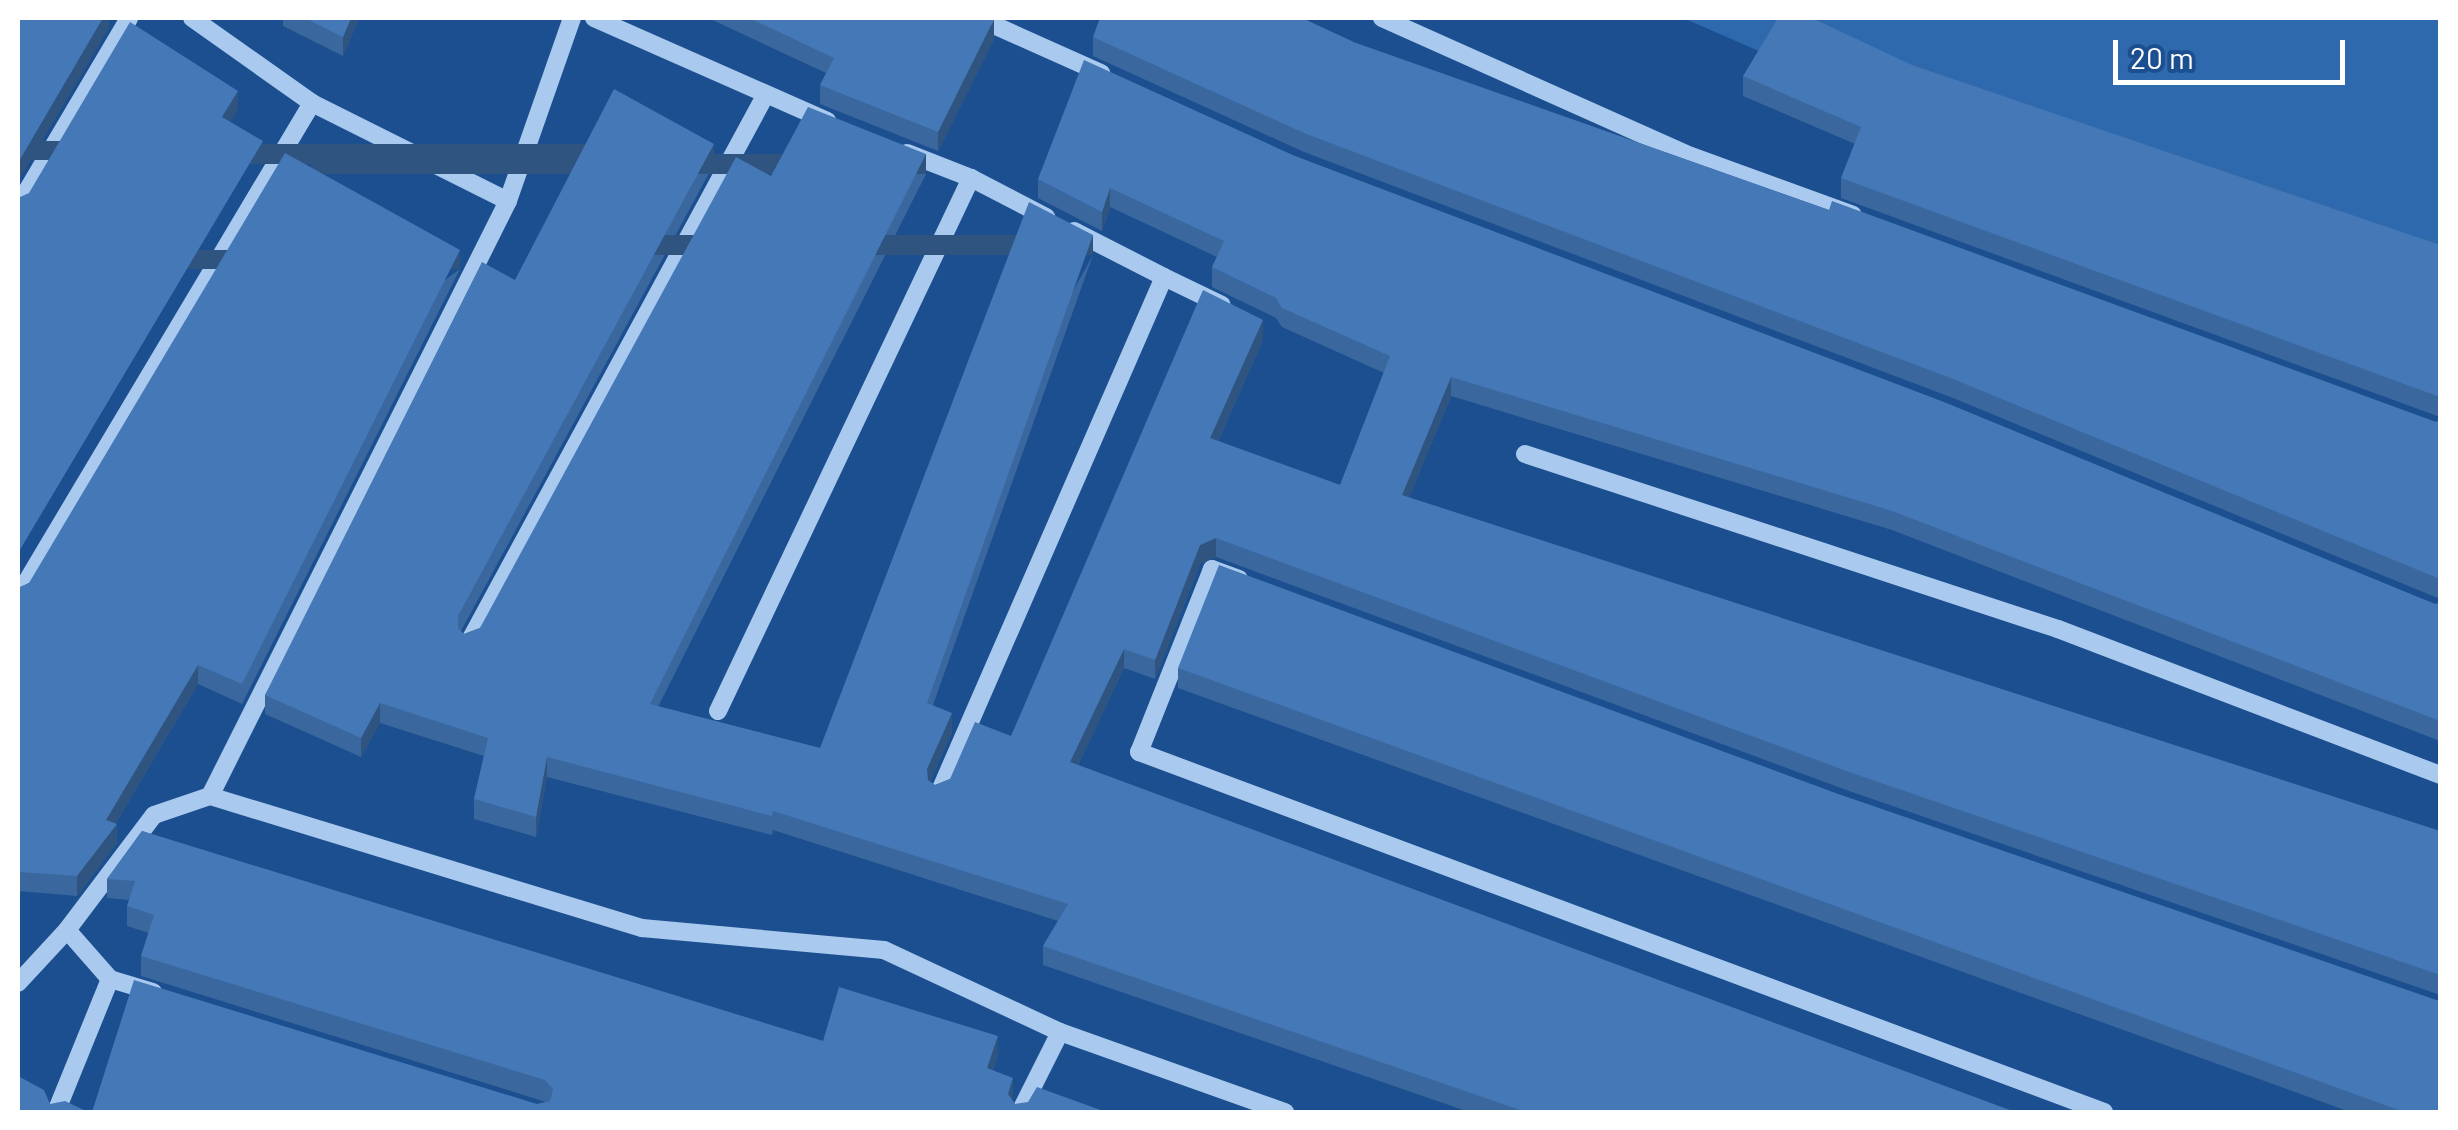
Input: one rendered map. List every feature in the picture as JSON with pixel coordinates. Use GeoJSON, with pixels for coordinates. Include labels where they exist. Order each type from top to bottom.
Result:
{"type":"FeatureCollection","features":[{"type":"Feature","properties":{"kind":"lane"},"geometry":{"type":"LineString","coordinates":[[18,206],[129,18]]}},
{"type":"Feature","properties":{"kind":"lane"},"geometry":{"type":"LineString","coordinates":[[192,18],[312,103],[508,201]]}},
{"type":"Feature","properties":{"kind":"lane"},"geometry":{"type":"LineString","coordinates":[[210,796],[508,201],[572,18]]}},
{"type":"Feature","properties":{"kind":"lane"},"geometry":{"type":"LineString","coordinates":[[594,18],[765,96],[851,130]]}},
{"type":"Feature","properties":{"kind":"lane"},"geometry":{"type":"LineString","coordinates":[[978,18],[1120,82]]}},
{"type":"Feature","properties":{"kind":"lane"},"geometry":{"type":"LineString","coordinates":[[1382,18],[1691,156],[1878,224]]}},
{"type":"Feature","properties":{"kind":"lane"},"geometry":{"type":"LineString","coordinates":[[469,642],[765,96]]}},
{"type":"Feature","properties":{"kind":"lane"},"geometry":{"type":"LineString","coordinates":[[18,596],[312,103]]}},
{"type":"Feature","properties":{"kind":"lane"},"geometry":{"type":"LineString","coordinates":[[885,144],[971,178],[1235,312]]}},
{"type":"Feature","properties":{"kind":"lane"},"geometry":{"type":"LineString","coordinates":[[718,711],[971,178]]}},
{"type":"Feature","properties":{"kind":"lane"},"geometry":{"type":"LineString","coordinates":[[939,793],[1164,277]]}},
{"type":"Feature","properties":{"kind":"lane"},"geometry":{"type":"LineString","coordinates":[[1525,454],[2058,628],[2440,774]]}},
{"type":"Feature","properties":{"kind":"lane"},"geometry":{"type":"LineString","coordinates":[[1249,582],[1212,569],[1139,752],[2104,1112]]}},
{"type":"Feature","properties":{"kind":"lane"},"geometry":{"type":"LineString","coordinates":[[18,983],[67,930],[154,815],[210,796],[642,928],[884,950],[1060,1032],[1285,1112]]}},
{"type":"Feature","properties":{"kind":"lane"},"geometry":{"type":"LineString","coordinates":[[67,930],[110,979],[166,996]]}},
{"type":"Feature","properties":{"kind":"lane"},"geometry":{"type":"LineString","coordinates":[[56,1112],[110,979]]}},
{"type":"Feature","properties":{"kind":"lane"},"geometry":{"type":"LineString","coordinates":[[1020,1112],[1060,1032]]}},
{"type":"Feature","properties":{"kind":"shaded area"},"geometry":{"type":"Polygon","coordinates":[[[1683,18],[2440,18],[2440,265],[1768,55],[1683,18]]]}},
{"type":"Feature","properties":{"kind":"building"},"geometry":{"type":"Polygon","coordinates":[[[18,18],[103,18],[18,163],[18,18]]]}},
{"type":"Feature","properties":{"kind":"building"},"geometry":{"type":"Polygon","coordinates":[[[305,18],[351,18],[343,37],[305,18]]]}},
{"type":"Feature","properties":{"kind":"building"},"geometry":{"type":"Polygon","coordinates":[[[749,18],[994,19],[938,132],[820,85],[834,58],[749,18]]]}},
{"type":"Feature","properties":{"kind":"building"},"geometry":{"type":"Polygon","coordinates":[[[1100,18],[1302,18],[1356,43],[1829,210],[1832,201],[2436,422],[2440,420],[2440,579],[1953,379],[1304,133],[1093,37],[1100,18]]]}},
{"type":"Feature","properties":{"kind":"building"},"geometry":{"type":"Polygon","coordinates":[[[1778,18],[1812,18],[1912,65],[2440,245],[2440,397],[1841,178],[1861,127],[1743,76],[1778,18]]]}},
{"type":"Feature","properties":{"kind":"building"},"geometry":{"type":"Polygon","coordinates":[[[130,22],[238,91],[222,117],[263,141],[18,553],[18,198],[29,193],[130,22]]]}},
{"type":"Feature","properties":{"kind":"building"},"geometry":{"type":"Polygon","coordinates":[[[1084,60],[1295,156],[1944,402],[2440,603],[2440,721],[1892,511],[1451,377],[1402,495],[2440,831],[2440,975],[1849,772],[1216,538],[1200,545],[1155,660],[1124,649],[1070,762],[2015,1112],[1526,1112],[1043,946],[1068,904],[773,811],[772,816],[547,757],[536,817],[474,799],[488,738],[380,703],[361,738],[265,695],[482,262],[515,280],[614,89],[714,144],[458,616],[458,628],[464,634],[480,628],[736,157],[771,176],[808,107],[926,154],[650,704],[820,748],[1029,202],[1093,235],[927,703],[952,713],[927,769],[928,780],[935,785],[950,779],[975,722],[1011,736],[1203,290],[1263,320],[1210,438],[1340,485],[1390,356],[1282,308],[1276,298],[1212,267],[1224,241],[1110,188],[1102,212],[1038,179],[1084,60]]]}},
{"type":"Feature","properties":{"kind":"building"},"geometry":{"type":"Polygon","coordinates":[[[285,153],[460,250],[242,684],[198,665],[106,820],[117,824],[77,876],[18,872],[18,588],[29,583],[285,153]]]}},
{"type":"Feature","properties":{"kind":"building"},"geometry":{"type":"Polygon","coordinates":[[[1219,565],[1841,795],[2440,1000],[2440,1112],[2404,1112],[1178,668],[1219,565]]]}},
{"type":"Feature","properties":{"kind":"building"},"geometry":{"type":"Polygon","coordinates":[[[142,831],[823,1041],[839,987],[998,1036],[987,1068],[1013,1078],[1008,1094],[1015,1104],[1028,1102],[1037,1087],[1106,1112],[92,1112],[134,980],[537,1104],[550,1101],[553,1089],[545,1080],[141,956],[154,915],[127,906],[135,881],[107,879],[142,831]]]}},
{"type":"Feature","properties":{"kind":"building"},"geometry":{"type":"Polygon","coordinates":[[[18,1076],[44,1090],[50,1104],[65,1101],[88,1112],[18,1112],[18,1076]]]}}]}
